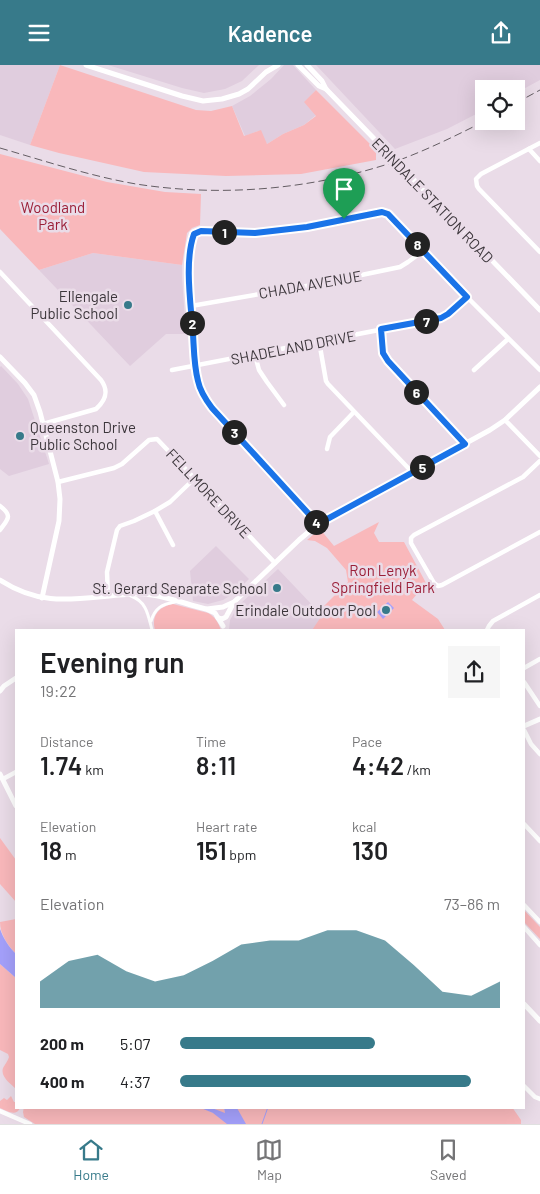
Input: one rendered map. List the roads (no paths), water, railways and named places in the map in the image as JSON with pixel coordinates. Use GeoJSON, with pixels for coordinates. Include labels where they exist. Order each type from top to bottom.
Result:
{"type":"FeatureCollection","features":[{"type":"Feature","properties":{"kind":"street"},"geometry":{"type":"LineString","coordinates":[[86,65],[203,101],[222,99],[239,94],[248,89],[266,72],[278,65]]}},
{"type":"Feature","properties":{"kind":"street"},"geometry":{"type":"LineString","coordinates":[[266,72],[270,65]]}},
{"type":"Feature","properties":{"kind":"street","name":"ERINDALE STATION ROAD"},"geometry":{"type":"LineString","coordinates":[[298,65],[319,86],[326,89]]}},
{"type":"Feature","properties":{"kind":"street","name":"ERINDALE STATION ROAD"},"geometry":{"type":"LineString","coordinates":[[308,65],[322,81],[326,89],[540,310]]}},
{"type":"Feature","properties":{"kind":"street"},"geometry":{"type":"LineString","coordinates":[[540,143],[476,179],[479,189],[540,252]]}},
{"type":"Feature","properties":{"kind":"street"},"geometry":{"type":"LineString","coordinates":[[529,149],[540,161]]}},
{"type":"Feature","properties":{"kind":"street"},"geometry":{"type":"LineString","coordinates":[[318,524],[204,397],[198,382],[188,272],[194,234],[201,231],[255,233],[307,227],[382,212],[388,214],[540,371]]}},
{"type":"Feature","properties":{"kind":"street","name":"CHADA AVENUE"},"geometry":{"type":"LineString","coordinates":[[191,305],[318,284],[400,267],[423,251]]}},
{"type":"Feature","properties":{"kind":"street"},"geometry":{"type":"LineString","coordinates":[[0,272],[101,380],[105,387],[104,400],[96,409],[43,424]]}},
{"type":"Feature","properties":{"kind":"street","name":"SHADELAND DRIVE"},"geometry":{"type":"LineString","coordinates":[[172,370],[441,318],[467,297]]}},
{"type":"Feature","properties":{"kind":"street"},"geometry":{"type":"LineString","coordinates":[[381,329],[383,353],[388,361],[465,444]]}},
{"type":"Feature","properties":{"kind":"street"},"geometry":{"type":"LineString","coordinates":[[474,370],[508,339]]}},
{"type":"Feature","properties":{"kind":"street"},"geometry":{"type":"LineString","coordinates":[[319,341],[326,381],[354,413],[412,472]]}},
{"type":"Feature","properties":{"kind":"street"},"geometry":{"type":"LineString","coordinates":[[255,355],[259,370],[284,405]]}},
{"type":"Feature","properties":{"kind":"street"},"geometry":{"type":"LineString","coordinates":[[0,357],[34,395],[39,407],[58,482],[60,499],[59,521],[42,598]]}},
{"type":"Feature","properties":{"kind":"street"},"geometry":{"type":"LineString","coordinates":[[221,613],[318,524],[487,432],[505,419],[540,387]]}},
{"type":"Feature","properties":{"kind":"street"},"geometry":{"type":"LineString","coordinates":[[327,449],[330,437],[354,413]]}},
{"type":"Feature","properties":{"kind":"street"},"geometry":{"type":"LineString","coordinates":[[505,419],[540,456]]}},
{"type":"Feature","properties":{"kind":"street","name":"FELLMORE DRIVE"},"geometry":{"type":"LineString","coordinates":[[58,482],[114,468],[122,464],[149,439],[157,439],[275,563]]}},
{"type":"Feature","properties":{"kind":"street"},"geometry":{"type":"LineString","coordinates":[[540,461],[523,477],[414,535],[411,538],[411,543],[434,583],[438,586],[540,532]]}},
{"type":"Feature","properties":{"kind":"street"},"geometry":{"type":"LineString","coordinates":[[108,596],[107,572],[117,530],[120,526],[156,511],[195,478]]}},
{"type":"Feature","properties":{"kind":"street"},"geometry":{"type":"LineString","coordinates":[[0,507],[6,511],[8,521],[0,530]]}},
{"type":"Feature","properties":{"kind":"street"},"geometry":{"type":"LineString","coordinates":[[156,511],[172,545]]}},
{"type":"Feature","properties":{"kind":"street"},"geometry":{"type":"LineString","coordinates":[[0,580],[13,588],[42,598],[66,600],[137,593],[149,594],[221,613]]}},
{"type":"Feature","properties":{"kind":"street"},"geometry":{"type":"LineString","coordinates":[[128,595],[138,599],[144,606],[152,629]]}},
{"type":"Feature","properties":{"kind":"street"},"geometry":{"type":"LineString","coordinates":[[488,629],[493,621],[540,595]]}},
{"type":"Feature","properties":{"kind":"street"},"geometry":{"type":"LineString","coordinates":[[150,625],[158,607],[166,603],[178,601]]}},
{"type":"Feature","properties":{"kind":"street"},"geometry":{"type":"LineString","coordinates":[[221,613],[223,628]]}},
{"type":"Feature","properties":{"kind":"street"},"geometry":{"type":"LineString","coordinates":[[525,667],[540,659]]}},
{"type":"Feature","properties":{"kind":"street"},"geometry":{"type":"LineString","coordinates":[[0,691],[15,678]]}},
{"type":"Feature","properties":{"kind":"street"},"geometry":{"type":"LineString","coordinates":[[525,684],[540,706]]}},
{"type":"Feature","properties":{"kind":"street"},"geometry":{"type":"LineString","coordinates":[[525,726],[540,719]]}},
{"type":"Feature","properties":{"kind":"street"},"geometry":{"type":"LineString","coordinates":[[525,732],[531,744],[540,754]]}},
{"type":"Feature","properties":{"kind":"street"},"geometry":{"type":"LineString","coordinates":[[15,773],[1,777],[15,804]]}},
{"type":"Feature","properties":{"kind":"street"},"geometry":{"type":"LineString","coordinates":[[525,825],[540,841]]}},
{"type":"Feature","properties":{"kind":"street"},"geometry":{"type":"LineString","coordinates":[[525,906],[540,921]]}},
{"type":"Feature","properties":{"kind":"street"},"geometry":{"type":"LineString","coordinates":[[525,928],[540,945]]}},
{"type":"Feature","properties":{"kind":"street"},"geometry":{"type":"LineString","coordinates":[[525,1005],[540,1021]]}},
{"type":"Feature","properties":{"kind":"street"},"geometry":{"type":"LineString","coordinates":[[525,1087],[535,1097],[540,1099]]}},
{"type":"Feature","properties":{"kind":"street"},"geometry":{"type":"LineString","coordinates":[[0,1111],[30,1124]]}},
{"type":"Feature","properties":{"kind":"waterway"},"geometry":{"type":"LineString","coordinates":[[262,1124],[267,1109]]}},
{"type":"Feature","properties":{"kind":"railway"},"geometry":{"type":"LineString","coordinates":[[525,98],[540,90]]}},
{"type":"Feature","properties":{"kind":"railway"},"geometry":{"type":"LineString","coordinates":[[0,148],[85,173],[136,184],[199,190],[263,189],[326,180],[388,164],[425,150],[475,126]]}},
{"type":"Feature","properties":{"kind":"place","name":"Ellengale Public School"},"geometry":{"type":"Point","coordinates":[128,305]}},
{"type":"Feature","properties":{"kind":"place","name":"Queenston Drive Public School"},"geometry":{"type":"Point","coordinates":[20,436]}},
{"type":"Feature","properties":{"kind":"place","name":"St. Gerard Separate School"},"geometry":{"type":"Point","coordinates":[277,588]}},
{"type":"Feature","properties":{"kind":"place","name":"Erindale Outdoor Pool"},"geometry":{"type":"Point","coordinates":[386,610]}},
{"type":"Feature","properties":{"kind":"park label","name":"Woodland Park"},"geometry":{"type":"Point","coordinates":[53,216]}},
{"type":"Feature","properties":{"kind":"park label","name":"Ron Lenyk Springfield Park"},"geometry":{"type":"Point","coordinates":[383,578]}}]}
